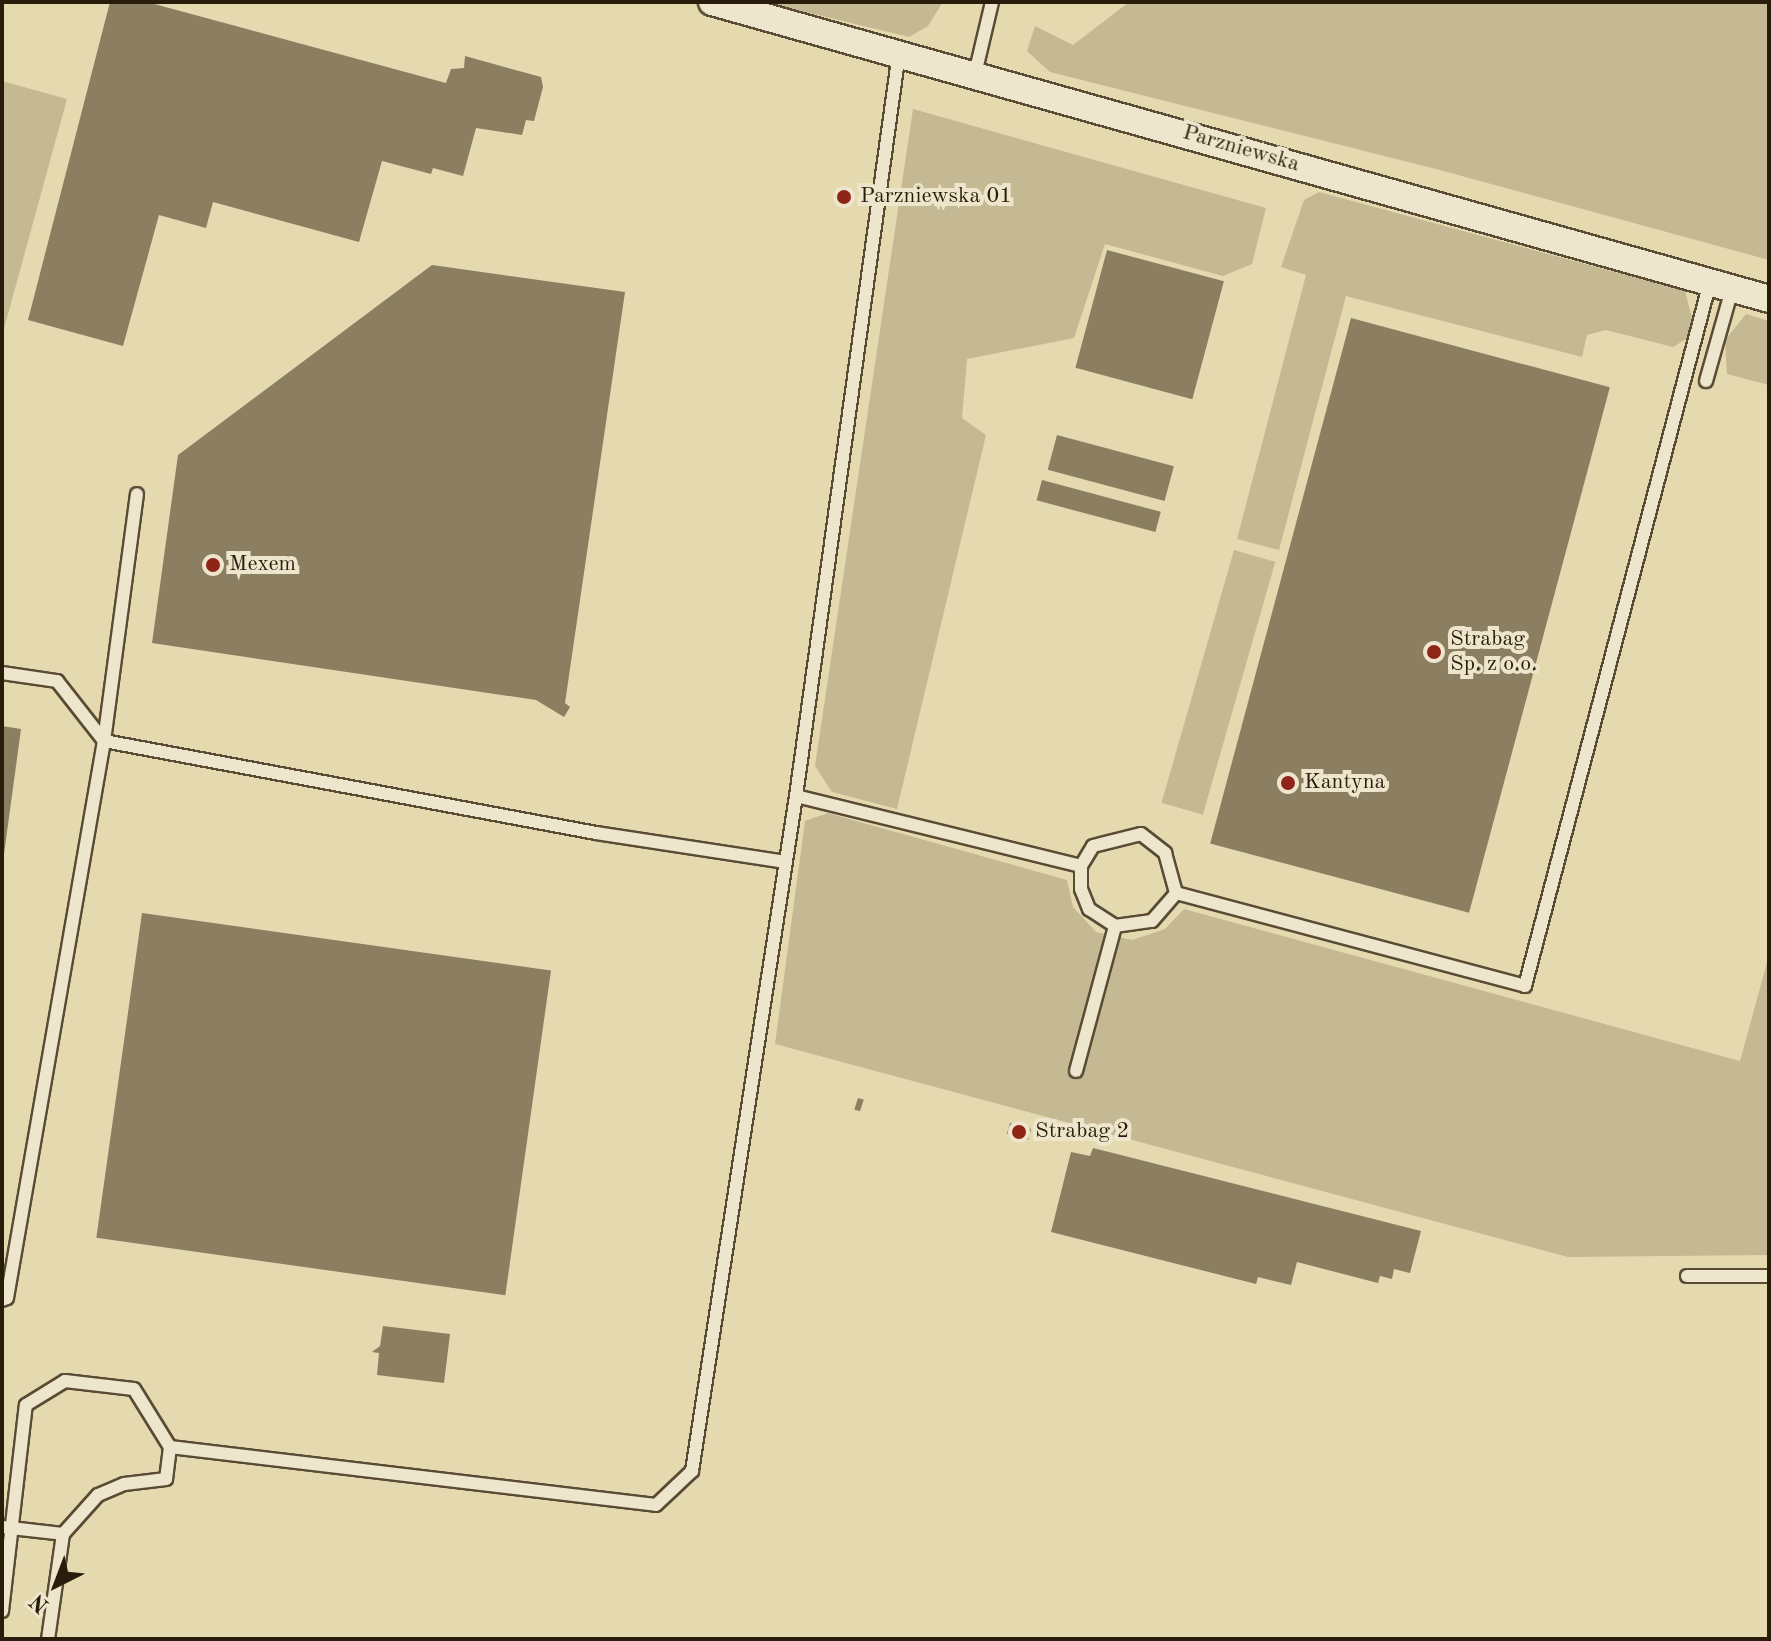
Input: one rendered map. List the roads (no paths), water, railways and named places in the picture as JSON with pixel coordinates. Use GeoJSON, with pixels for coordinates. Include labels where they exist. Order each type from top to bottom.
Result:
{"type":"FeatureCollection","features":[{"type":"Feature","properties":{"kind":"street","name":"Parzniewska"},"geometry":{"type":"LineString","coordinates":[[712,2],[1769,299]]}},
{"type":"Feature","properties":{"kind":"lane"},"geometry":{"type":"LineString","coordinates":[[975,74],[992,2]]}},
{"type":"Feature","properties":{"kind":"lane"},"geometry":{"type":"LineString","coordinates":[[170,1447],[656,1505],[692,1471],[796,796],[899,53]]}},
{"type":"Feature","properties":{"kind":"lane"},"geometry":{"type":"LineString","coordinates":[[1706,381],[1721,285]]}},
{"type":"Feature","properties":{"kind":"lane"},"geometry":{"type":"LineString","coordinates":[[1176,893],[1525,986],[1721,285]]}},
{"type":"Feature","properties":{"kind":"lane"},"geometry":{"type":"LineString","coordinates":[[2,1300],[7,1298],[104,741],[137,494]]}},
{"type":"Feature","properties":{"kind":"lane"},"geometry":{"type":"LineString","coordinates":[[2,673],[57,681],[104,741],[596,833],[786,862]]}},
{"type":"Feature","properties":{"kind":"lane"},"geometry":{"type":"LineString","coordinates":[[796,796],[1081,866]]}},
{"type":"Feature","properties":{"kind":"lane"},"geometry":{"type":"LineString","coordinates":[[1141,834],[1165,853],[1176,893],[1152,921],[1115,926],[1089,909],[1081,889],[1081,866],[1093,846],[1141,834]]}},
{"type":"Feature","properties":{"kind":"lane"},"geometry":{"type":"LineString","coordinates":[[1076,1071],[1115,926]]}},
{"type":"Feature","properties":{"kind":"lane"},"geometry":{"type":"LineString","coordinates":[[1687,1276],[1769,1276]]}},
{"type":"Feature","properties":{"kind":"lane"},"geometry":{"type":"LineString","coordinates":[[2,1611],[8,1528],[26,1405],[65,1381],[134,1389],[170,1447],[166,1479],[124,1484],[98,1495],[63,1534],[48,1639]]}},
{"type":"Feature","properties":{"kind":"lane"},"geometry":{"type":"LineString","coordinates":[[8,1528],[63,1534]]}},
{"type":"Feature","properties":{"kind":"place","name":"Parzniewska 01"},"geometry":{"type":"Point","coordinates":[844,197]}},
{"type":"Feature","properties":{"kind":"place","name":"Mexem"},"geometry":{"type":"Point","coordinates":[213,565]}},
{"type":"Feature","properties":{"kind":"place","name":"Strabag Sp. z o.o."},"geometry":{"type":"Point","coordinates":[1434,652]}},
{"type":"Feature","properties":{"kind":"place","name":"Kantyna"},"geometry":{"type":"Point","coordinates":[1288,783]}},
{"type":"Feature","properties":{"kind":"place","name":"Strabag 2"},"geometry":{"type":"Point","coordinates":[1019,1132]}}]}
